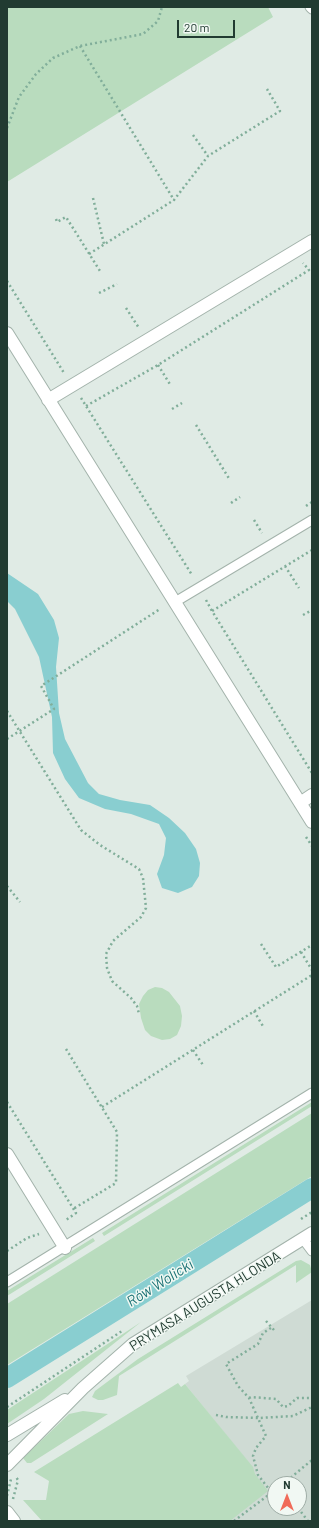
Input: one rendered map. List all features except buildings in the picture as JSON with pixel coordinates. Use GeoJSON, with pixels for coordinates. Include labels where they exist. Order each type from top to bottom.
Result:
{"type":"FeatureCollection","features":[{"type":"Feature","properties":{"kind":"street"},"geometry":{"type":"LineString","coordinates":[[48,400],[312,241]]}},
{"type":"Feature","properties":{"kind":"street"},"geometry":{"type":"LineString","coordinates":[[7,333],[312,822]]}},
{"type":"Feature","properties":{"kind":"street"},"geometry":{"type":"LineString","coordinates":[[300,803],[312,795]]}},
{"type":"Feature","properties":{"kind":"street"},"geometry":{"type":"LineString","coordinates":[[7,1154],[65,1248]]}},
{"type":"Feature","properties":{"kind":"street","name":"PRYMASA AUGUSTA HLONDA"},"geometry":{"type":"LineString","coordinates":[[7,1464],[83,1388],[133,1344],[308,1236]]}},
{"type":"Feature","properties":{"kind":"street","name":"PRYMASA AUGUSTA HLONDA"},"geometry":{"type":"LineString","coordinates":[[7,1435],[83,1388]]}},
{"type":"Feature","properties":{"kind":"street"},"geometry":{"type":"LineString","coordinates":[[7,1512],[14,1521]]}},
{"type":"Feature","properties":{"kind":"lane"},"geometry":{"type":"LineString","coordinates":[[175,602],[312,520]]}},
{"type":"Feature","properties":{"kind":"lane"},"geometry":{"type":"LineString","coordinates":[[7,1282],[65,1248],[312,1093]]}},
{"type":"Feature","properties":{"kind":"lane"},"geometry":{"type":"LineString","coordinates":[[308,1236],[312,1251]]}},
{"type":"Feature","properties":{"kind":"path"},"geometry":{"type":"LineString","coordinates":[[7,128],[19,97],[36,74],[53,58],[80,46],[143,34],[158,21],[162,7]]}},
{"type":"Feature","properties":{"kind":"path"},"geometry":{"type":"LineString","coordinates":[[80,46],[174,200]]}},
{"type":"Feature","properties":{"kind":"path"},"geometry":{"type":"LineString","coordinates":[[89,254],[174,200],[208,156],[280,111],[266,89]]}},
{"type":"Feature","properties":{"kind":"path"},"geometry":{"type":"LineString","coordinates":[[193,135],[208,156]]}},
{"type":"Feature","properties":{"kind":"path"},"geometry":{"type":"LineString","coordinates":[[93,198],[104,244]]}},
{"type":"Feature","properties":{"kind":"path"},"geometry":{"type":"LineString","coordinates":[[56,220],[57,222],[66,217],[100,271]]}},
{"type":"Feature","properties":{"kind":"path"},"geometry":{"type":"LineString","coordinates":[[86,406],[158,365],[309,270]]}},
{"type":"Feature","properties":{"kind":"path"},"geometry":{"type":"LineString","coordinates":[[7,281],[193,577]]}},
{"type":"Feature","properties":{"kind":"path"},"geometry":{"type":"LineString","coordinates":[[99,293],[117,284]]}},
{"type":"Feature","properties":{"kind":"path"},"geometry":{"type":"LineString","coordinates":[[126,308],[139,328]]}},
{"type":"Feature","properties":{"kind":"path"},"geometry":{"type":"LineString","coordinates":[[158,365],[171,386]]}},
{"type":"Feature","properties":{"kind":"path"},"geometry":{"type":"LineString","coordinates":[[172,409],[182,403]]}},
{"type":"Feature","properties":{"kind":"path"},"geometry":{"type":"LineString","coordinates":[[196,425],[230,480]]}},
{"type":"Feature","properties":{"kind":"path"},"geometry":{"type":"LineString","coordinates":[[232,503],[240,498]]}},
{"type":"Feature","properties":{"kind":"path"},"geometry":{"type":"LineString","coordinates":[[254,520],[262,534]]}},
{"type":"Feature","properties":{"kind":"path"},"geometry":{"type":"LineString","coordinates":[[312,550],[212,611],[312,773]]}},
{"type":"Feature","properties":{"kind":"path"},"geometry":{"type":"LineString","coordinates":[[285,566],[299,588]]}},
{"type":"Feature","properties":{"kind":"path"},"geometry":{"type":"LineString","coordinates":[[7,739],[54,709],[41,686],[162,607],[175,602]]}},
{"type":"Feature","properties":{"kind":"path"},"geometry":{"type":"LineString","coordinates":[[303,615],[312,610]]}},
{"type":"Feature","properties":{"kind":"path"},"geometry":{"type":"LineString","coordinates":[[7,711],[81,830],[100,845],[139,869],[143,878],[146,908],[141,917],[113,941],[106,954],[107,968],[112,981],[131,998],[137,1006],[139,1014]]}},
{"type":"Feature","properties":{"kind":"path"},"geometry":{"type":"LineString","coordinates":[[7,886],[20,902]]}},
{"type":"Feature","properties":{"kind":"path"},"geometry":{"type":"LineString","coordinates":[[261,944],[276,967],[312,945]]}},
{"type":"Feature","properties":{"kind":"path"},"geometry":{"type":"LineString","coordinates":[[301,952],[312,970]]}},
{"type":"Feature","properties":{"kind":"path"},"geometry":{"type":"LineString","coordinates":[[100,1111],[102,1108],[312,975]]}},
{"type":"Feature","properties":{"kind":"path"},"geometry":{"type":"LineString","coordinates":[[254,1011],[264,1028]]}},
{"type":"Feature","properties":{"kind":"path"},"geometry":{"type":"LineString","coordinates":[[66,1049],[117,1132],[116,1183],[73,1208]]}},
{"type":"Feature","properties":{"kind":"path"},"geometry":{"type":"LineString","coordinates":[[193,1050],[203,1066]]}},
{"type":"Feature","properties":{"kind":"path"},"geometry":{"type":"LineString","coordinates":[[7,1102],[76,1213],[53,1228],[42,1234],[27,1238],[7,1251]]}},
{"type":"Feature","properties":{"kind":"path"},"geometry":{"type":"LineString","coordinates":[[266,1321],[274,1330]]}},
{"type":"Feature","properties":{"kind":"path"},"geometry":{"type":"LineString","coordinates":[[267,1487],[258,1475],[253,1456],[256,1448],[266,1436],[249,1398],[238,1386],[226,1364],[258,1344],[263,1333],[271,1328]]}},
{"type":"Feature","properties":{"kind":"path"},"geometry":{"type":"LineString","coordinates":[[249,1398],[276,1400],[283,1407],[288,1406],[297,1398],[312,1398]]}},
{"type":"Feature","properties":{"kind":"path"},"geometry":{"type":"LineString","coordinates":[[216,1415],[226,1417],[259,1418],[293,1416],[312,1407]]}},
{"type":"Feature","properties":{"kind":"path"},"geometry":{"type":"LineString","coordinates":[[293,1476],[312,1460]]}},
{"type":"Feature","properties":{"kind":"path"},"geometry":{"type":"LineString","coordinates":[[234,1521],[267,1497]]}},
{"type":"Feature","properties":{"kind":"shaded area"},"geometry":{"type":"Polygon","coordinates":[[[312,1300],[312,1521],[176,1521],[252,1467],[185,1384],[189,1381],[186,1376],[312,1300]]]}},
{"type":"Feature","properties":{"kind":"green space"},"geometry":{"type":"Polygon","coordinates":[[[7,7],[268,7],[273,17],[7,182],[7,7]]]}},
{"type":"Feature","properties":{"kind":"green space"},"geometry":{"type":"Polygon","coordinates":[[[155,987],[162,988],[169,992],[180,1006],[182,1016],[181,1026],[177,1035],[170,1039],[162,1040],[151,1036],[145,1030],[141,1018],[139,1004],[148,990],[155,987]]]}},
{"type":"Feature","properties":{"kind":"green space"},"geometry":{"type":"Polygon","coordinates":[[[312,1102],[312,1106],[104,1236],[102,1233],[312,1102]]]}},
{"type":"Feature","properties":{"kind":"green space"},"geometry":{"type":"Polygon","coordinates":[[[312,1113],[312,1176],[7,1365],[7,1304],[312,1113]]]}},
{"type":"Feature","properties":{"kind":"green space"},"geometry":{"type":"Polygon","coordinates":[[[93,1238],[95,1241],[7,1296],[7,1291],[93,1238]]]}},
{"type":"Feature","properties":{"kind":"green space"},"geometry":{"type":"Polygon","coordinates":[[[301,1260],[310,1265],[312,1272],[296,1283],[296,1265],[119,1376],[117,1395],[103,1400],[98,1400],[92,1397],[95,1391],[138,1359],[296,1261],[301,1260]]]}},
{"type":"Feature","properties":{"kind":"green space"},"geometry":{"type":"Polygon","coordinates":[[[141,1322],[44,1399],[7,1424],[7,1410],[141,1322]]]}},
{"type":"Feature","properties":{"kind":"green space"},"geometry":{"type":"Polygon","coordinates":[[[178,1383],[181,1387],[185,1384],[253,1467],[255,1474],[267,1492],[230,1521],[42,1521],[23,1500],[46,1500],[49,1481],[34,1472],[178,1383]]]}},
{"type":"Feature","properties":{"kind":"green space"},"geometry":{"type":"Polygon","coordinates":[[[83,1411],[108,1414],[31,1463],[27,1463],[23,1458],[69,1414],[83,1411]]]}},
{"type":"Feature","properties":{"kind":"water"},"geometry":{"type":"Polygon","coordinates":[[[7,573],[38,594],[54,620],[59,638],[56,667],[59,713],[65,739],[88,783],[99,794],[120,800],[150,805],[169,818],[185,833],[196,849],[200,863],[199,876],[192,887],[178,893],[162,888],[157,874],[164,855],[166,838],[159,824],[131,814],[105,809],[79,798],[65,779],[53,753],[52,717],[39,657],[15,609],[7,601],[7,573]]]}},
{"type":"Feature","properties":{"kind":"waterway","name":"Rów Wolicki"},"geometry":{"type":"LineString","coordinates":[[7,1378],[312,1188]]}}]}
